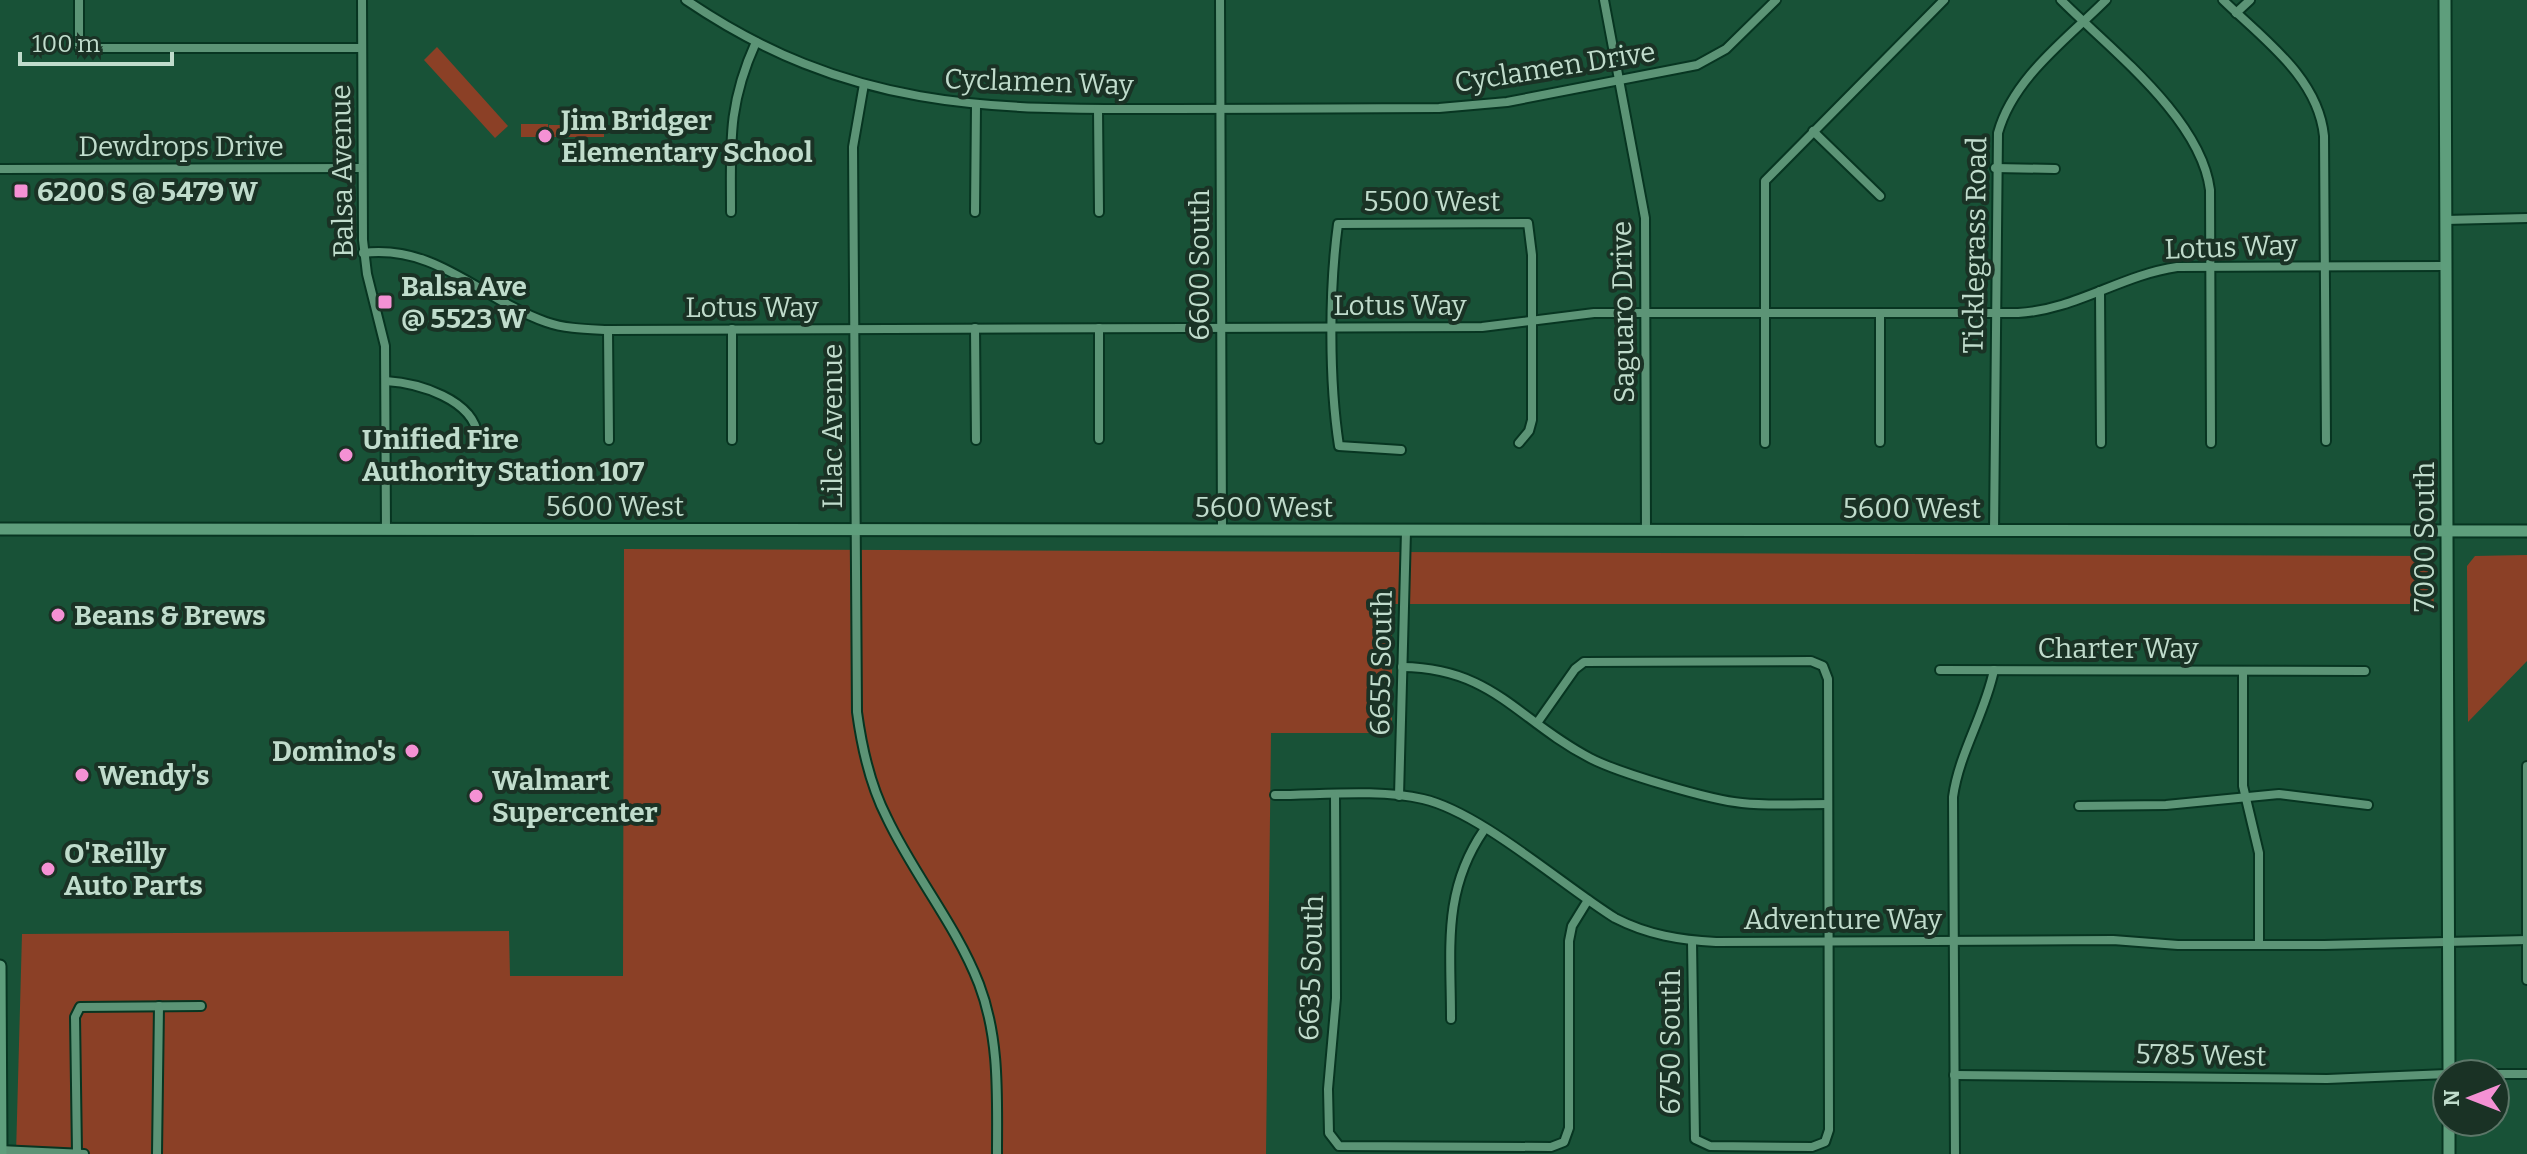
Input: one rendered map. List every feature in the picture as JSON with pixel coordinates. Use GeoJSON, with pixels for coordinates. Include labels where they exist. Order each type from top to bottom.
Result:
{"type":"FeatureCollection","features":[{"type":"Feature","properties":{"kind":"main road","name":"7000 South"},"geometry":{"type":"LineString","coordinates":[[2445,0],[2448,1058]]}},
{"type":"Feature","properties":{"kind":"main road","name":"5600 West"},"geometry":{"type":"LineString","coordinates":[[0,529],[2527,531]]}},
{"type":"Feature","properties":{"kind":"main road"},"geometry":{"type":"LineString","coordinates":[[0,966],[1,1151]]}},
{"type":"Feature","properties":{"kind":"street"},"geometry":{"type":"LineString","coordinates":[[79,0],[79,48],[362,48]]}},
{"type":"Feature","properties":{"kind":"street","name":"Balsa Avenue"},"geometry":{"type":"LineString","coordinates":[[362,0],[363,253],[383,334],[386,530]]}},
{"type":"Feature","properties":{"kind":"street","name":"Cyclamen Way"},"geometry":{"type":"LineString","coordinates":[[686,0],[756,42],[864,84],[976,106],[1220,108]]}},
{"type":"Feature","properties":{"kind":"street","name":"6600 South"},"geometry":{"type":"LineString","coordinates":[[1220,0],[1222,530]]}},
{"type":"Feature","properties":{"kind":"street","name":"Saguaro Drive"},"geometry":{"type":"LineString","coordinates":[[1604,0],[1645,218],[1646,531]]}},
{"type":"Feature","properties":{"kind":"street","name":"Cyclamen Drive"},"geometry":{"type":"LineString","coordinates":[[1220,108],[1473,106],[1619,80],[1706,61],[1726,49],[1776,0]]}},
{"type":"Feature","properties":{"kind":"street"},"geometry":{"type":"LineString","coordinates":[[1765,443],[1765,181],[1944,0]]}},
{"type":"Feature","properties":{"kind":"street"},"geometry":{"type":"LineString","coordinates":[[2061,0],[2177,116],[2198,146],[2210,190],[2211,443]]}},
{"type":"Feature","properties":{"kind":"street","name":"Ticklegrass Road"},"geometry":{"type":"LineString","coordinates":[[1994,532],[1995,168],[1998,133],[2009,103],[2106,0]]}},
{"type":"Feature","properties":{"kind":"street"},"geometry":{"type":"LineString","coordinates":[[2223,0],[2309,88],[2321,114],[2324,136],[2326,441]]}},
{"type":"Feature","properties":{"kind":"street"},"geometry":{"type":"LineString","coordinates":[[2236,13],[2250,0]]}},
{"type":"Feature","properties":{"kind":"street"},"geometry":{"type":"LineString","coordinates":[[731,212],[732,111],[740,76],[756,42]]}},
{"type":"Feature","properties":{"kind":"street"},"geometry":{"type":"LineString","coordinates":[[2309,88],[2319,82]]}},
{"type":"Feature","properties":{"kind":"street","name":"Lilac Avenue"},"geometry":{"type":"LineString","coordinates":[[864,84],[853,136],[855,694],[863,750],[886,817],[964,952],[979,985],[995,1055],[997,1154]]}},
{"type":"Feature","properties":{"kind":"street"},"geometry":{"type":"LineString","coordinates":[[975,212],[976,106]]}},
{"type":"Feature","properties":{"kind":"street"},"geometry":{"type":"LineString","coordinates":[[1098,109],[1099,212]]}},
{"type":"Feature","properties":{"kind":"street"},"geometry":{"type":"LineString","coordinates":[[1813,131],[1880,196]]}},
{"type":"Feature","properties":{"kind":"street","name":"Dewdrops Drive"},"geometry":{"type":"LineString","coordinates":[[0,169],[362,168]]}},
{"type":"Feature","properties":{"kind":"street"},"geometry":{"type":"LineString","coordinates":[[1995,168],[2055,169]]}},
{"type":"Feature","properties":{"kind":"street"},"geometry":{"type":"LineString","coordinates":[[2445,220],[2527,218]]}},
{"type":"Feature","properties":{"kind":"street","name":"5500 West"},"geometry":{"type":"LineString","coordinates":[[1334,327],[1338,224],[1528,223],[1532,319]]}},
{"type":"Feature","properties":{"kind":"street","name":"Lotus Way"},"geometry":{"type":"LineString","coordinates":[[363,253],[394,251],[424,257],[539,319],[567,327],[608,330],[1482,327],[1594,313],[1995,313],[2045,310],[2156,270],[2210,266],[2446,266]]}},
{"type":"Feature","properties":{"kind":"street"},"geometry":{"type":"LineString","coordinates":[[2100,291],[2101,443]]}},
{"type":"Feature","properties":{"kind":"street"},"geometry":{"type":"LineString","coordinates":[[1880,313],[1880,442]]}},
{"type":"Feature","properties":{"kind":"street"},"geometry":{"type":"LineString","coordinates":[[1519,443],[1529,431],[1532,420],[1532,319]]}},
{"type":"Feature","properties":{"kind":"street"},"geometry":{"type":"LineString","coordinates":[[1334,327],[1339,446],[1401,450]]}},
{"type":"Feature","properties":{"kind":"street"},"geometry":{"type":"LineString","coordinates":[[975,328],[976,440]]}},
{"type":"Feature","properties":{"kind":"street"},"geometry":{"type":"LineString","coordinates":[[1099,328],[1099,439]]}},
{"type":"Feature","properties":{"kind":"street"},"geometry":{"type":"LineString","coordinates":[[732,329],[732,440]]}},
{"type":"Feature","properties":{"kind":"street"},"geometry":{"type":"LineString","coordinates":[[608,330],[609,440]]}},
{"type":"Feature","properties":{"kind":"street"},"geometry":{"type":"LineString","coordinates":[[386,381],[418,385],[463,410],[474,421],[478,437]]}},
{"type":"Feature","properties":{"kind":"street","name":"6655 South"},"geometry":{"type":"LineString","coordinates":[[1399,796],[1406,531]]}},
{"type":"Feature","properties":{"kind":"street"},"geometry":{"type":"LineString","coordinates":[[1537,723],[1576,666],[1584,662],[1811,661],[1823,666],[1828,679],[1829,941]]}},
{"type":"Feature","properties":{"kind":"street"},"geometry":{"type":"LineString","coordinates":[[1402,667],[1437,668],[1465,676],[1598,763],[1726,800],[1754,804],[1828,804]]}},
{"type":"Feature","properties":{"kind":"street","name":"Charter Way"},"geometry":{"type":"LineString","coordinates":[[1940,670],[2365,671]]}},
{"type":"Feature","properties":{"kind":"street"},"geometry":{"type":"LineString","coordinates":[[1955,1154],[1955,783],[1994,670]]}},
{"type":"Feature","properties":{"kind":"street"},"geometry":{"type":"LineString","coordinates":[[2243,671],[2244,797],[2259,853],[2259,945]]}},
{"type":"Feature","properties":{"kind":"street"},"geometry":{"type":"LineString","coordinates":[[2527,766],[2527,980]]}},
{"type":"Feature","properties":{"kind":"street"},"geometry":{"type":"LineString","coordinates":[[2079,806],[2166,805],[2285,794],[2368,805]]}},
{"type":"Feature","properties":{"kind":"street","name":"Adventure Way"},"geometry":{"type":"LineString","coordinates":[[1275,795],[1399,796],[1445,806],[1588,900],[1638,929],[1692,941],[2259,945],[2527,940]]}},
{"type":"Feature","properties":{"kind":"street","name":"6635 South"},"geometry":{"type":"LineString","coordinates":[[1335,795],[1336,998],[1328,1089],[1329,1133],[1334,1142],[1343,1147],[1551,1147],[1564,1142],[1569,1132],[1569,941],[1572,926],[1588,900]]}},
{"type":"Feature","properties":{"kind":"street"},"geometry":{"type":"LineString","coordinates":[[1451,1019],[1452,902],[1461,870],[1484,830]]}},
{"type":"Feature","properties":{"kind":"street","name":"6750 South"},"geometry":{"type":"LineString","coordinates":[[1692,941],[1692,1130],[1697,1142],[1710,1146],[1812,1147],[1827,1140],[1829,941]]}},
{"type":"Feature","properties":{"kind":"street"},"geometry":{"type":"LineString","coordinates":[[157,1154],[159,1006]]}},
{"type":"Feature","properties":{"kind":"street"},"geometry":{"type":"LineString","coordinates":[[1,1151],[81,1153],[75,1017],[80,1007],[201,1006]]}},
{"type":"Feature","properties":{"kind":"street","name":"5785 West"},"geometry":{"type":"LineString","coordinates":[[1954,1075],[2327,1079],[2431,1075]]}},
{"type":"Feature","properties":{"kind":"shaded area"},"geometry":{"type":"Polygon","coordinates":[[[437,47],[508,126],[495,138],[424,60],[437,47]]]}},
{"type":"Feature","properties":{"kind":"shaded area"},"geometry":{"type":"Polygon","coordinates":[[[521,124],[548,124],[548,136],[549,125],[604,125],[604,137],[521,137],[521,124]]]}},
{"type":"Feature","properties":{"kind":"shaded area"},"geometry":{"type":"Polygon","coordinates":[[[624,549],[2430,556],[2434,604],[1392,604],[1392,733],[1271,733],[1266,1154],[16,1154],[22,934],[509,931],[510,976],[623,976],[624,549]]]}},
{"type":"Feature","properties":{"kind":"shaded area"},"geometry":{"type":"Polygon","coordinates":[[[2527,555],[2527,661],[2468,722],[2467,566],[2475,556],[2527,555]]]}},
{"type":"Feature","properties":{"kind":"place","name":"Jim Bridger Elementary School"},"geometry":{"type":"Point","coordinates":[545,136]}},
{"type":"Feature","properties":{"kind":"place","name":"6200 S @ 5479 W"},"geometry":{"type":"Point","coordinates":[21,191]}},
{"type":"Feature","properties":{"kind":"place","name":"Balsa Ave @ 5523 W"},"geometry":{"type":"Point","coordinates":[385,302]}},
{"type":"Feature","properties":{"kind":"place","name":"Unified Fire Authority Station 107"},"geometry":{"type":"Point","coordinates":[346,455]}},
{"type":"Feature","properties":{"kind":"place","name":"Beans & Brews"},"geometry":{"type":"Point","coordinates":[58,615]}},
{"type":"Feature","properties":{"kind":"place","name":"Domino's"},"geometry":{"type":"Point","coordinates":[412,751]}},
{"type":"Feature","properties":{"kind":"place","name":"Wendy's"},"geometry":{"type":"Point","coordinates":[82,775]}},
{"type":"Feature","properties":{"kind":"place","name":"Walmart Supercenter"},"geometry":{"type":"Point","coordinates":[476,796]}},
{"type":"Feature","properties":{"kind":"place","name":"O'Reilly Auto Parts"},"geometry":{"type":"Point","coordinates":[48,869]}}]}
